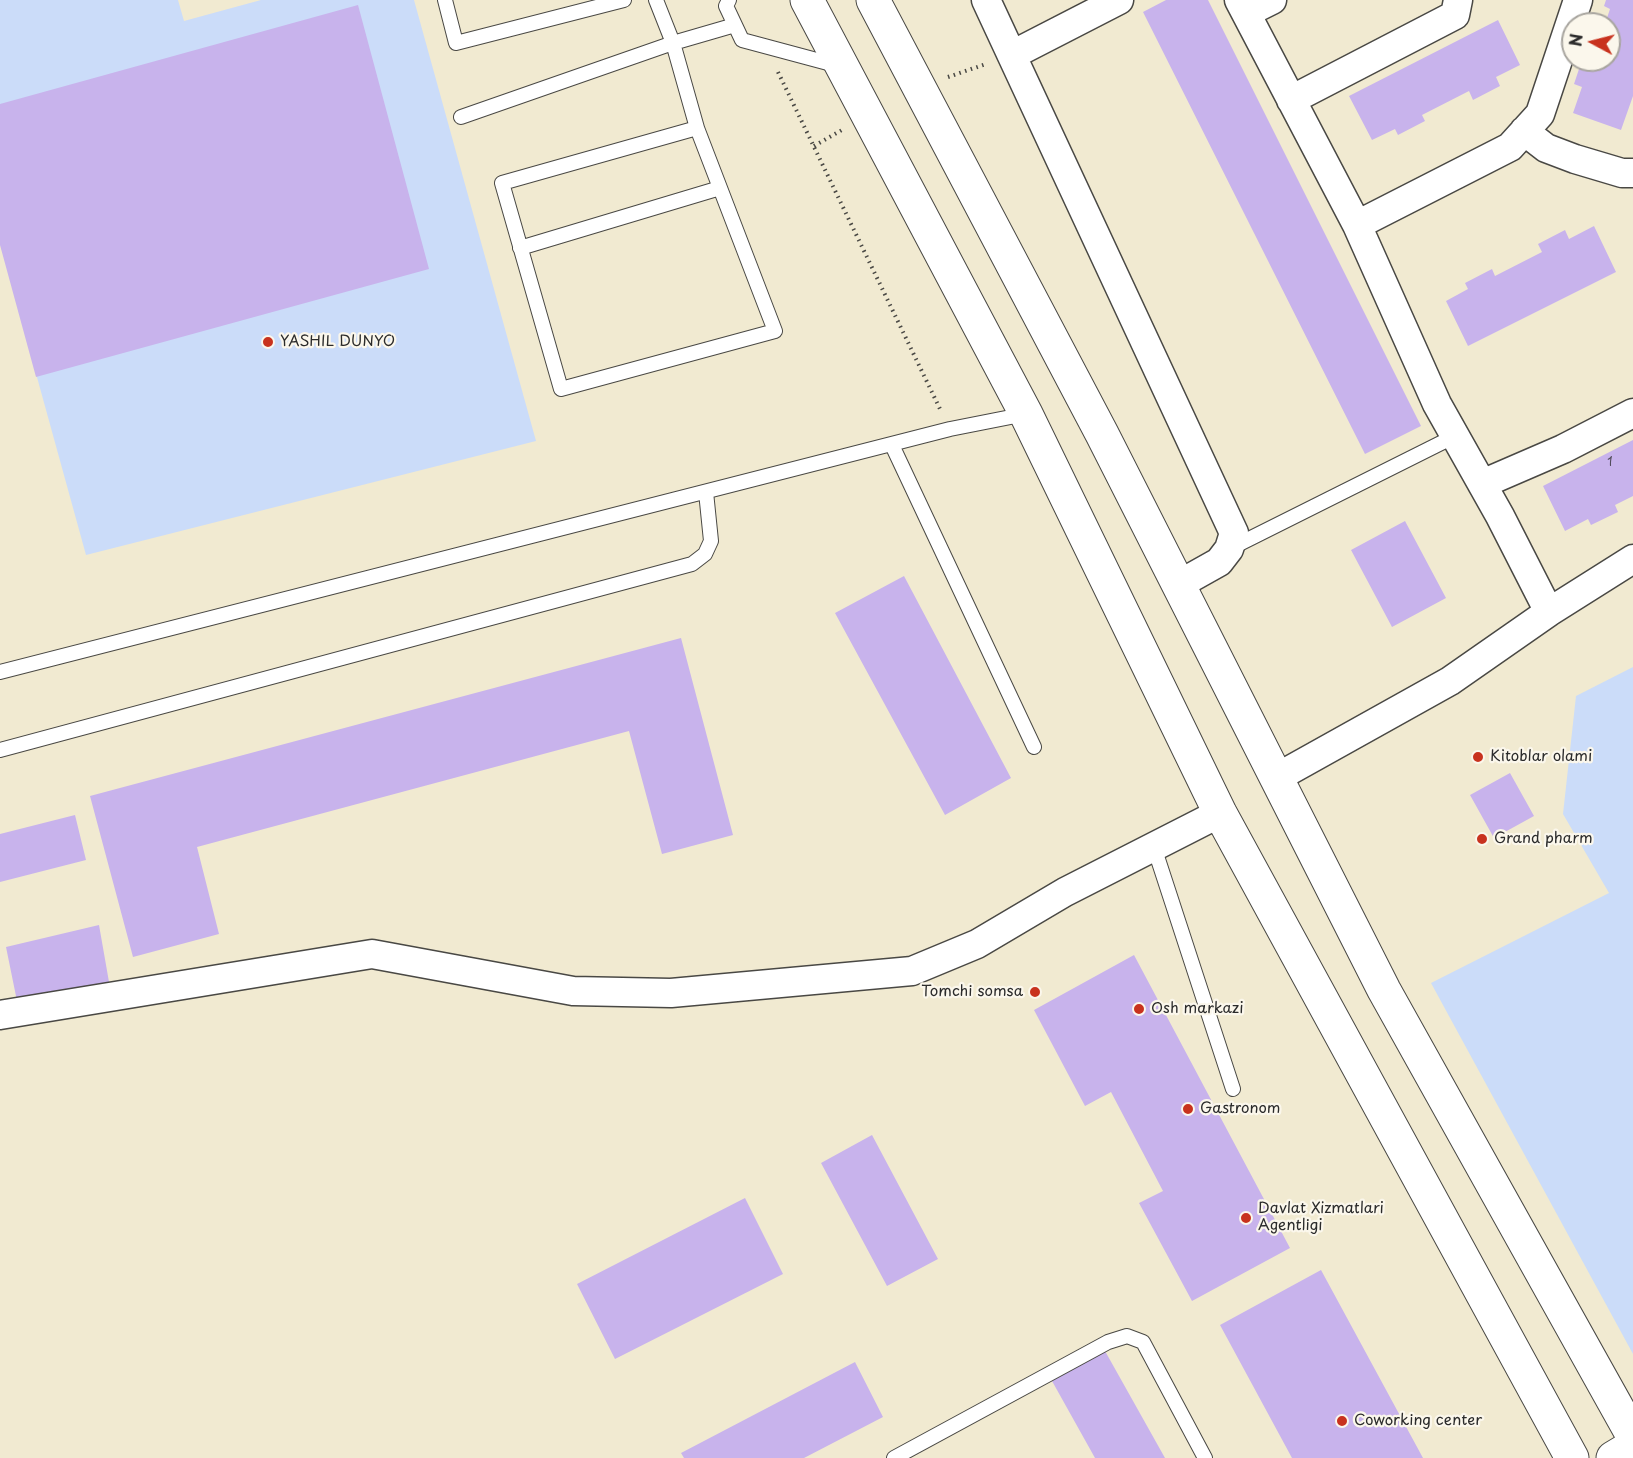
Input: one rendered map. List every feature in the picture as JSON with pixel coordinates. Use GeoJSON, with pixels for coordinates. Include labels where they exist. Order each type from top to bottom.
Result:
{"type":"FeatureCollection","features":[{"type":"Feature","properties":{"kind":"main road"},"geometry":{"type":"LineString","coordinates":[[807,0],[1026,414],[1220,813],[1572,1458]]}},
{"type":"Feature","properties":{"kind":"main road"},"geometry":{"type":"LineString","coordinates":[[873,0],[1102,434],[1384,990],[1633,1436]]}},
{"type":"Feature","properties":{"kind":"main road"},"geometry":{"type":"LineString","coordinates":[[1613,1458],[1633,1446]]}},
{"type":"Feature","properties":{"kind":"street"},"geometry":{"type":"LineString","coordinates":[[986,0],[1234,533],[1229,549],[1219,562],[1178,585]]}},
{"type":"Feature","properties":{"kind":"street"},"geometry":{"type":"LineString","coordinates":[[1012,54],[1119,0]]}},
{"type":"Feature","properties":{"kind":"street"},"geometry":{"type":"LineString","coordinates":[[1272,0],[1243,7],[1358,225],[1437,404],[1549,612]]}},
{"type":"Feature","properties":{"kind":"street"},"geometry":{"type":"LineString","coordinates":[[1291,100],[1455,15],[1458,0]]}},
{"type":"Feature","properties":{"kind":"street"},"geometry":{"type":"LineString","coordinates":[[1358,225],[1510,147],[1540,114],[1578,0]]}},
{"type":"Feature","properties":{"kind":"street"},"geometry":{"type":"LineString","coordinates":[[1524,131],[1546,148],[1556,152],[1622,173],[1633,173]]}},
{"type":"Feature","properties":{"kind":"street"},"geometry":{"type":"LineString","coordinates":[[1482,484],[1563,449],[1633,413]]}},
{"type":"Feature","properties":{"kind":"street"},"geometry":{"type":"LineString","coordinates":[[1276,778],[1450,681],[1549,612],[1633,559]]}},
{"type":"Feature","properties":{"kind":"street"},"geometry":{"type":"LineString","coordinates":[[0,1015],[372,954],[573,991],[671,993],[912,971],[977,944],[1065,892],[1220,813]]}},
{"type":"Feature","properties":{"kind":"lane"},"geometry":{"type":"LineString","coordinates":[[445,0],[456,43],[624,0]]}},
{"type":"Feature","properties":{"kind":"lane"},"geometry":{"type":"LineString","coordinates":[[656,0],[674,43],[696,128],[775,331],[561,388],[502,183],[696,128]]}},
{"type":"Feature","properties":{"kind":"lane"},"geometry":{"type":"LineString","coordinates":[[729,0],[726,6],[742,40],[843,67]]}},
{"type":"Feature","properties":{"kind":"lane"},"geometry":{"type":"LineString","coordinates":[[461,117],[674,43],[735,25]]}},
{"type":"Feature","properties":{"kind":"lane"},"geometry":{"type":"LineString","coordinates":[[520,248],[720,188]]}},
{"type":"Feature","properties":{"kind":"lane"},"geometry":{"type":"LineString","coordinates":[[0,672],[950,429],[1026,414]]}},
{"type":"Feature","properties":{"kind":"lane"},"geometry":{"type":"LineString","coordinates":[[1229,549],[1455,436]]}},
{"type":"Feature","properties":{"kind":"lane"},"geometry":{"type":"LineString","coordinates":[[892,445],[1034,747]]}},
{"type":"Feature","properties":{"kind":"lane"},"geometry":{"type":"LineString","coordinates":[[0,750],[692,564],[705,554],[711,541],[706,492]]}},
{"type":"Feature","properties":{"kind":"lane"},"geometry":{"type":"LineString","coordinates":[[1154,847],[1233,1089]]}},
{"type":"Feature","properties":{"kind":"lane"},"geometry":{"type":"LineString","coordinates":[[894,1458],[1108,1342],[1127,1336],[1143,1342],[1205,1458]]}},
{"type":"Feature","properties":{"kind":"path"},"geometry":{"type":"LineString","coordinates":[[765,47],[950,429]]}},
{"type":"Feature","properties":{"kind":"shaded area","name":"YASHIL DUNYO"},"geometry":{"type":"Polygon","coordinates":[[[0,0],[178,0],[184,21],[261,0],[414,0],[536,441],[86,555],[0,243],[0,0]]]}},
{"type":"Feature","properties":{"kind":"shaded area"},"geometry":{"type":"Polygon","coordinates":[[[1633,667],[1633,1354],[1431,983],[1609,893],[1563,814],[1576,696],[1633,667]]]}},
{"type":"Feature","properties":{"kind":"building"},"geometry":{"type":"Polygon","coordinates":[[[1166,0],[1208,0],[1421,426],[1365,454],[1143,12],[1166,0]]]}},
{"type":"Feature","properties":{"kind":"building"},"geometry":{"type":"Polygon","coordinates":[[[1606,0],[1633,0],[1633,96],[1621,130],[1573,113],[1582,87],[1574,84],[1578,72],[1621,72],[1621,12],[1609,12],[1610,9],[1604,6],[1606,0]]]}},
{"type":"Feature","properties":{"kind":"building"},"geometry":{"type":"Polygon","coordinates":[[[358,5],[429,269],[36,377],[0,245],[0,104],[358,5]]]}},
{"type":"Feature","properties":{"kind":"building"},"geometry":{"type":"Polygon","coordinates":[[[1498,20],[1520,65],[1496,77],[1500,86],[1473,100],[1469,91],[1422,115],[1425,121],[1398,135],[1395,129],[1372,140],[1349,96],[1498,20]]]}},
{"type":"Feature","properties":{"kind":"building"},"geometry":{"type":"Polygon","coordinates":[[[1594,226],[1616,272],[1468,346],[1446,301],[1468,289],[1465,283],[1492,269],[1495,276],[1542,252],[1538,244],[1565,230],[1569,239],[1594,226]]]}},
{"type":"Feature","properties":{"kind":"building"},"geometry":{"type":"Polygon","coordinates":[[[1633,440],[1633,496],[1615,505],[1618,512],[1591,525],[1588,519],[1565,531],[1543,486],[1633,440]]]}},
{"type":"Feature","properties":{"kind":"building"},"geometry":{"type":"Polygon","coordinates":[[[1405,521],[1446,598],[1392,627],[1351,550],[1405,521]]]}},
{"type":"Feature","properties":{"kind":"building"},"geometry":{"type":"Polygon","coordinates":[[[904,576],[1011,778],[945,815],[835,613],[904,576]]]}},
{"type":"Feature","properties":{"kind":"building"},"geometry":{"type":"Polygon","coordinates":[[[681,638],[733,835],[662,854],[629,731],[197,847],[219,934],[133,957],[90,796],[681,638]]]}},
{"type":"Feature","properties":{"kind":"building"},"geometry":{"type":"Polygon","coordinates":[[[1510,773],[1534,816],[1494,838],[1470,795],[1510,773]]]}},
{"type":"Feature","properties":{"kind":"building"},"geometry":{"type":"Polygon","coordinates":[[[75,815],[86,860],[0,882],[0,834],[75,815]]]}},
{"type":"Feature","properties":{"kind":"building"},"geometry":{"type":"Polygon","coordinates":[[[99,925],[109,982],[17,1001],[6,947],[99,925]]]}},
{"type":"Feature","properties":{"kind":"building"},"geometry":{"type":"Polygon","coordinates":[[[1134,955],[1290,1248],[1192,1301],[1139,1203],[1163,1191],[1111,1092],[1085,1106],[1034,1010],[1134,955]]]}},
{"type":"Feature","properties":{"kind":"building"},"geometry":{"type":"Polygon","coordinates":[[[872,1135],[938,1259],[887,1286],[821,1163],[872,1135]]]}},
{"type":"Feature","properties":{"kind":"building"},"geometry":{"type":"Polygon","coordinates":[[[745,1198],[783,1274],[615,1359],[577,1284],[745,1198]]]}},
{"type":"Feature","properties":{"kind":"building"},"geometry":{"type":"Polygon","coordinates":[[[1321,1270],[1423,1458],[1292,1458],[1220,1325],[1321,1270]]]}},
{"type":"Feature","properties":{"kind":"building"},"geometry":{"type":"Polygon","coordinates":[[[1105,1351],[1165,1458],[1095,1458],[1052,1381],[1105,1351]]]}},
{"type":"Feature","properties":{"kind":"building"},"geometry":{"type":"Polygon","coordinates":[[[855,1362],[883,1417],[804,1458],[684,1458],[681,1453],[855,1362]]]}},
{"type":"Feature","properties":{"kind":"place","name":"YASHIL DUNYO"},"geometry":{"type":"Point","coordinates":[268,342]}},
{"type":"Feature","properties":{"kind":"place","name":"Kitoblar olami"},"geometry":{"type":"Point","coordinates":[1478,757]}},
{"type":"Feature","properties":{"kind":"place","name":"Grand pharm"},"geometry":{"type":"Point","coordinates":[1482,839]}},
{"type":"Feature","properties":{"kind":"place","name":"Tomchi somsa"},"geometry":{"type":"Point","coordinates":[1035,992]}},
{"type":"Feature","properties":{"kind":"place","name":"Osh markazi"},"geometry":{"type":"Point","coordinates":[1139,1009]}},
{"type":"Feature","properties":{"kind":"place","name":"Gastronom"},"geometry":{"type":"Point","coordinates":[1188,1109]}},
{"type":"Feature","properties":{"kind":"place","name":"Davlat Xizmatlari Agentligi"},"geometry":{"type":"Point","coordinates":[1246,1218]}},
{"type":"Feature","properties":{"kind":"place","name":"Coworking center"},"geometry":{"type":"Point","coordinates":[1342,1421]}}]}
